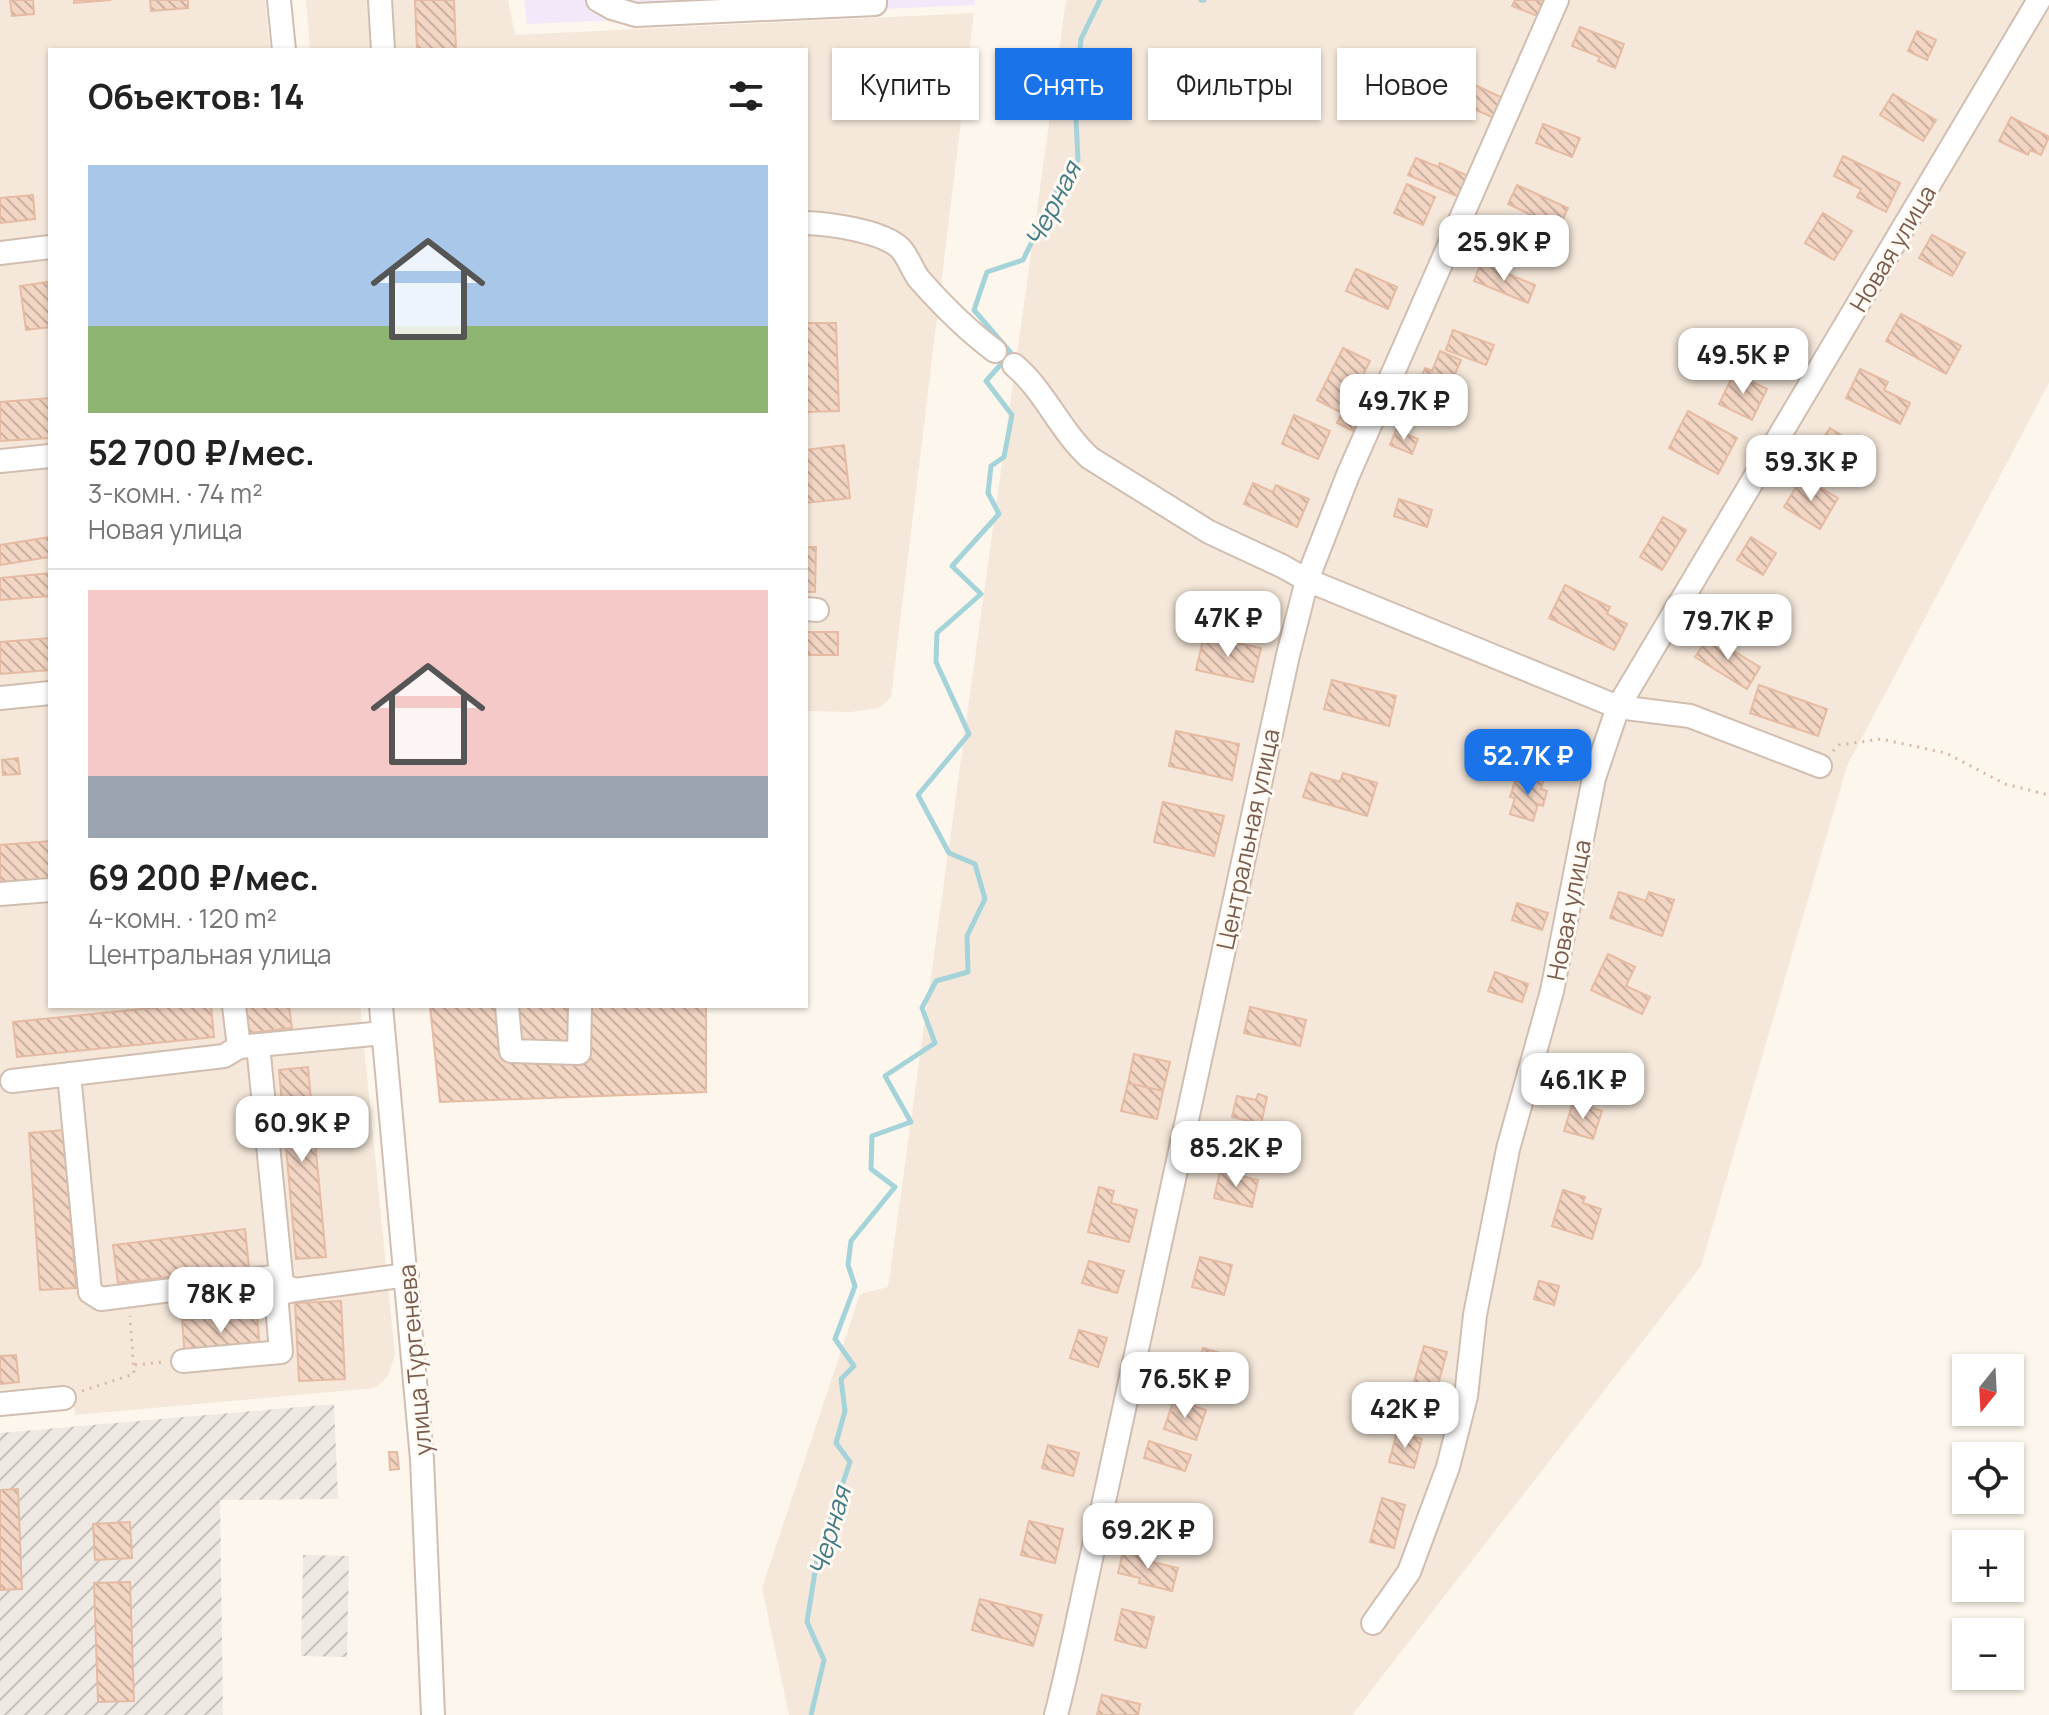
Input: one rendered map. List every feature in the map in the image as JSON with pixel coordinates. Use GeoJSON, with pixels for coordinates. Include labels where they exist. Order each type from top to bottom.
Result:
{"type":"FeatureCollection","features":[{"type":"Feature","properties":{"kind":"street"},"geometry":{"type":"LineString","coordinates":[[279,0],[284,48]]}},
{"type":"Feature","properties":{"kind":"street"},"geometry":{"type":"LineString","coordinates":[[380,0],[383,48]]}},
{"type":"Feature","properties":{"kind":"street"},"geometry":{"type":"LineString","coordinates":[[598,0],[636,15],[875,4],[875,0]]}},
{"type":"Feature","properties":{"kind":"street","name":"Центральная улица"},"geometry":{"type":"LineString","coordinates":[[1056,1715],[1307,580],[1348,475],[1557,0]]}},
{"type":"Feature","properties":{"kind":"street","name":"Новая улица"},"geometry":{"type":"LineString","coordinates":[[1373,1623],[1409,1572],[1448,1467],[1466,1396],[1475,1315],[1508,1149],[1552,991],[1594,778],[1618,707],[2039,0]]}},
{"type":"Feature","properties":{"kind":"street"},"geometry":{"type":"LineString","coordinates":[[808,223],[827,223],[864,231],[900,248],[917,277],[976,337],[995,351]]}},
{"type":"Feature","properties":{"kind":"street"},"geometry":{"type":"LineString","coordinates":[[0,253],[48,247]]}},
{"type":"Feature","properties":{"kind":"street"},"geometry":{"type":"LineString","coordinates":[[1014,365],[1029,378],[1074,444],[1090,458],[1209,532],[1307,580],[1618,707],[1690,716],[1820,766]]}},
{"type":"Feature","properties":{"kind":"street"},"geometry":{"type":"LineString","coordinates":[[0,461],[48,456]]}},
{"type":"Feature","properties":{"kind":"street"},"geometry":{"type":"LineString","coordinates":[[0,698],[48,693]]}},
{"type":"Feature","properties":{"kind":"street"},"geometry":{"type":"LineString","coordinates":[[0,894],[48,890]]}},
{"type":"Feature","properties":{"kind":"street"},"geometry":{"type":"LineString","coordinates":[[235,1008],[249,1046],[288,1283]]}},
{"type":"Feature","properties":{"kind":"street","name":"улица Тургенева"},"geometry":{"type":"LineString","coordinates":[[381,1008],[422,1459],[433,1715]]}},
{"type":"Feature","properties":{"kind":"street"},"geometry":{"type":"LineString","coordinates":[[507,1008],[511,1051],[579,1053],[580,1008]]}},
{"type":"Feature","properties":{"kind":"street"},"geometry":{"type":"LineString","coordinates":[[12,1081],[224,1056],[249,1046],[383,1033]]}},
{"type":"Feature","properties":{"kind":"street"},"geometry":{"type":"LineString","coordinates":[[69,1074],[90,1292],[101,1299],[407,1275]]}},
{"type":"Feature","properties":{"kind":"street"},"geometry":{"type":"LineString","coordinates":[[183,1361],[281,1352],[276,1294],[288,1283]]}},
{"type":"Feature","properties":{"kind":"street"},"geometry":{"type":"LineString","coordinates":[[0,1404],[64,1398]]}},
{"type":"Feature","properties":{"kind":"path"},"geometry":{"type":"LineString","coordinates":[[1820,766],[1839,745],[1881,739],[1946,753],[2005,784],[2049,795]]}},
{"type":"Feature","properties":{"kind":"path"},"geometry":{"type":"LineString","coordinates":[[64,1398],[134,1374],[129,1295]]}},
{"type":"Feature","properties":{"kind":"path"},"geometry":{"type":"LineString","coordinates":[[133,1365],[183,1361]]}},
{"type":"Feature","properties":{"kind":"shaded area"},"geometry":{"type":"Polygon","coordinates":[[[0,0],[265,0],[270,48],[48,48],[48,235],[0,241],[0,0]]]}},
{"type":"Feature","properties":{"kind":"shaded area"},"geometry":{"type":"Polygon","coordinates":[[[306,0],[508,0],[515,35],[974,13],[970,48],[832,48],[832,120],[961,120],[891,697],[879,708],[851,712],[808,711],[808,48],[310,48],[306,0]]]}},
{"type":"Feature","properties":{"kind":"shaded area"},"geometry":{"type":"Polygon","coordinates":[[[524,0],[975,0],[975,5],[527,24],[524,0]]]}},
{"type":"Feature","properties":{"kind":"shaded area"},"geometry":{"type":"Polygon","coordinates":[[[1066,0],[2049,0],[2049,383],[1847,766],[1701,1266],[1352,1715],[789,1715],[762,1588],[860,1294],[888,1287],[1049,120],[1132,120],[1132,48],[1059,48],[1066,0]]]}},
{"type":"Feature","properties":{"kind":"shaded area"},"geometry":{"type":"Polygon","coordinates":[[[48,259],[48,1008],[360,1008],[395,1355],[388,1376],[375,1388],[75,1415],[72,1386],[0,1390],[0,265],[48,259]]]}},
{"type":"Feature","properties":{"kind":"shaded area"},"geometry":{"type":"Polygon","coordinates":[[[334,1404],[338,1499],[220,1500],[223,1715],[0,1715],[0,1433],[334,1404]]]}},
{"type":"Feature","properties":{"kind":"shaded area"},"geometry":{"type":"Polygon","coordinates":[[[303,1555],[349,1556],[347,1657],[301,1656],[303,1555]]]}},
{"type":"Feature","properties":{"kind":"building"},"geometry":{"type":"Polygon","coordinates":[[[10,0],[33,0],[34,14],[12,16],[10,0]]]}},
{"type":"Feature","properties":{"kind":"building"},"geometry":{"type":"Polygon","coordinates":[[[74,0],[111,0],[74,3],[74,0]]]}},
{"type":"Feature","properties":{"kind":"building"},"geometry":{"type":"Polygon","coordinates":[[[150,0],[188,0],[188,8],[151,11],[150,0]]]}},
{"type":"Feature","properties":{"kind":"building"},"geometry":{"type":"Polygon","coordinates":[[[415,0],[454,0],[456,48],[417,48],[415,0]]]}},
{"type":"Feature","properties":{"kind":"building"},"geometry":{"type":"Polygon","coordinates":[[[1515,0],[1546,0],[1540,17],[1512,6],[1515,0]]]}},
{"type":"Feature","properties":{"kind":"building"},"geometry":{"type":"Polygon","coordinates":[[[1580,27],[1624,44],[1615,68],[1598,61],[1600,57],[1572,46],[1580,27]]]}},
{"type":"Feature","properties":{"kind":"building"},"geometry":{"type":"Polygon","coordinates":[[[1917,31],[1936,40],[1927,60],[1908,51],[1917,31]]]}},
{"type":"Feature","properties":{"kind":"building"},"geometry":{"type":"Polygon","coordinates":[[[1476,86],[1503,98],[1494,118],[1476,110],[1476,86]]]}},
{"type":"Feature","properties":{"kind":"building"},"geometry":{"type":"Polygon","coordinates":[[[1893,94],[1936,120],[1923,141],[1880,115],[1893,94]]]}},
{"type":"Feature","properties":{"kind":"building"},"geometry":{"type":"Polygon","coordinates":[[[2011,117],[2049,137],[2041,155],[2030,150],[2028,155],[1999,141],[2011,117]]]}},
{"type":"Feature","properties":{"kind":"building"},"geometry":{"type":"Polygon","coordinates":[[[1543,124],[1580,138],[1572,157],[1536,143],[1543,124]]]}},
{"type":"Feature","properties":{"kind":"building"},"geometry":{"type":"Polygon","coordinates":[[[1843,156],[1900,183],[1886,212],[1857,197],[1861,189],[1834,176],[1843,156]]]}},
{"type":"Feature","properties":{"kind":"building"},"geometry":{"type":"Polygon","coordinates":[[[1416,158],[1438,167],[1440,163],[1468,176],[1459,197],[1408,175],[1416,158]]]}},
{"type":"Feature","properties":{"kind":"building"},"geometry":{"type":"Polygon","coordinates":[[[1407,184],[1435,197],[1423,225],[1394,213],[1407,184]]]}},
{"type":"Feature","properties":{"kind":"building"},"geometry":{"type":"Polygon","coordinates":[[[1517,185],[1568,208],[1559,228],[1508,204],[1517,185]]]}},
{"type":"Feature","properties":{"kind":"building"},"geometry":{"type":"Polygon","coordinates":[[[33,195],[35,219],[0,223],[0,198],[33,195]]]}},
{"type":"Feature","properties":{"kind":"building"},"geometry":{"type":"Polygon","coordinates":[[[1823,213],[1852,231],[1834,260],[1805,243],[1823,213]]]}},
{"type":"Feature","properties":{"kind":"building"},"geometry":{"type":"Polygon","coordinates":[[[1932,235],[1965,253],[1952,276],[1919,258],[1932,235]]]}},
{"type":"Feature","properties":{"kind":"building"},"geometry":{"type":"Polygon","coordinates":[[[1481,263],[1535,285],[1528,303],[1474,281],[1481,263]]]}},
{"type":"Feature","properties":{"kind":"building"},"geometry":{"type":"Polygon","coordinates":[[[1356,269],[1397,287],[1388,309],[1346,291],[1356,269]]]}},
{"type":"Feature","properties":{"kind":"building"},"geometry":{"type":"Polygon","coordinates":[[[48,282],[48,327],[26,330],[20,286],[48,282]]]}},
{"type":"Feature","properties":{"kind":"building"},"geometry":{"type":"Polygon","coordinates":[[[1901,314],[1961,346],[1946,374],[1886,341],[1901,314]]]}},
{"type":"Feature","properties":{"kind":"building"},"geometry":{"type":"Polygon","coordinates":[[[808,323],[836,323],[839,411],[808,412],[808,323]]]}},
{"type":"Feature","properties":{"kind":"building"},"geometry":{"type":"Polygon","coordinates":[[[1453,330],[1494,345],[1486,365],[1446,350],[1453,330]]]}},
{"type":"Feature","properties":{"kind":"building"},"geometry":{"type":"Polygon","coordinates":[[[1343,348],[1370,361],[1354,393],[1368,400],[1353,431],[1337,423],[1342,413],[1317,400],[1343,348]]]}},
{"type":"Feature","properties":{"kind":"building"},"geometry":{"type":"Polygon","coordinates":[[[1440,351],[1461,360],[1443,402],[1416,391],[1425,368],[1432,371],[1440,351]]]}},
{"type":"Feature","properties":{"kind":"building"},"geometry":{"type":"Polygon","coordinates":[[[1860,369],[1888,382],[1884,390],[1910,403],[1900,424],[1846,398],[1860,369]]]}},
{"type":"Feature","properties":{"kind":"building"},"geometry":{"type":"Polygon","coordinates":[[[1734,373],[1767,389],[1752,420],[1719,404],[1734,373]]]}},
{"type":"Feature","properties":{"kind":"building"},"geometry":{"type":"Polygon","coordinates":[[[48,398],[48,438],[0,441],[0,402],[48,398]]]}},
{"type":"Feature","properties":{"kind":"building"},"geometry":{"type":"Polygon","coordinates":[[[1688,411],[1737,438],[1718,474],[1669,448],[1688,411]]]}},
{"type":"Feature","properties":{"kind":"building"},"geometry":{"type":"Polygon","coordinates":[[[1294,415],[1330,431],[1318,459],[1282,444],[1294,415]]]}},
{"type":"Feature","properties":{"kind":"building"},"geometry":{"type":"Polygon","coordinates":[[[1830,428],[1857,445],[1851,455],[1872,468],[1863,482],[1815,452],[1830,428]]]}},
{"type":"Feature","properties":{"kind":"building"},"geometry":{"type":"Polygon","coordinates":[[[1396,430],[1418,439],[1412,454],[1390,445],[1396,430]]]}},
{"type":"Feature","properties":{"kind":"building"},"geometry":{"type":"Polygon","coordinates":[[[844,445],[850,498],[808,503],[808,450],[844,445]]]}},
{"type":"Feature","properties":{"kind":"building"},"geometry":{"type":"Polygon","coordinates":[[[1802,477],[1838,498],[1820,529],[1784,507],[1802,477]]]}},
{"type":"Feature","properties":{"kind":"building"},"geometry":{"type":"Polygon","coordinates":[[[1253,483],[1273,492],[1276,485],[1309,499],[1297,527],[1244,504],[1253,483]]]}},
{"type":"Feature","properties":{"kind":"building"},"geometry":{"type":"Polygon","coordinates":[[[1399,499],[1432,510],[1427,527],[1394,516],[1399,499]]]}},
{"type":"Feature","properties":{"kind":"building"},"geometry":{"type":"Polygon","coordinates":[[[1663,517],[1686,530],[1662,570],[1640,557],[1663,517]]]}},
{"type":"Feature","properties":{"kind":"building"},"geometry":{"type":"Polygon","coordinates":[[[48,537],[48,557],[0,565],[0,545],[48,537]]]}},
{"type":"Feature","properties":{"kind":"building"},"geometry":{"type":"Polygon","coordinates":[[[1751,537],[1776,553],[1763,575],[1737,560],[1751,537]]]}},
{"type":"Feature","properties":{"kind":"building"},"geometry":{"type":"Polygon","coordinates":[[[808,547],[816,547],[815,592],[808,592],[808,547]]]}},
{"type":"Feature","properties":{"kind":"building"},"geometry":{"type":"Polygon","coordinates":[[[48,573],[48,596],[0,600],[0,578],[48,573]]]}},
{"type":"Feature","properties":{"kind":"building"},"geometry":{"type":"Polygon","coordinates":[[[1565,585],[1610,607],[1607,614],[1627,624],[1614,650],[1549,618],[1565,585]]]}},
{"type":"Feature","properties":{"kind":"building"},"geometry":{"type":"Polygon","coordinates":[[[808,632],[838,632],[838,655],[808,655],[808,632]]]}},
{"type":"Feature","properties":{"kind":"building"},"geometry":{"type":"Polygon","coordinates":[[[1204,636],[1261,648],[1253,682],[1196,670],[1204,636]]]}},
{"type":"Feature","properties":{"kind":"building"},"geometry":{"type":"Polygon","coordinates":[[[1709,636],[1760,667],[1747,689],[1695,657],[1709,636]]]}},
{"type":"Feature","properties":{"kind":"building"},"geometry":{"type":"Polygon","coordinates":[[[48,638],[48,670],[0,674],[0,642],[48,638]]]}},
{"type":"Feature","properties":{"kind":"building"},"geometry":{"type":"Polygon","coordinates":[[[1332,680],[1396,696],[1389,726],[1324,709],[1332,680]]]}},
{"type":"Feature","properties":{"kind":"building"},"geometry":{"type":"Polygon","coordinates":[[[1759,685],[1827,709],[1818,736],[1750,713],[1759,685]]]}},
{"type":"Feature","properties":{"kind":"building"},"geometry":{"type":"Polygon","coordinates":[[[1176,731],[1239,744],[1232,780],[1169,766],[1176,731]]]}},
{"type":"Feature","properties":{"kind":"building"},"geometry":{"type":"Polygon","coordinates":[[[18,758],[20,774],[3,775],[2,760],[18,758]]]}},
{"type":"Feature","properties":{"kind":"building"},"geometry":{"type":"Polygon","coordinates":[[[1311,773],[1340,782],[1343,773],[1377,783],[1367,816],[1303,797],[1311,773]]]}},
{"type":"Feature","properties":{"kind":"building"},"geometry":{"type":"Polygon","coordinates":[[[1525,773],[1544,778],[1541,789],[1547,791],[1543,806],[1538,804],[1533,821],[1510,814],[1515,798],[1510,797],[1515,781],[1522,783],[1525,773]]]}},
{"type":"Feature","properties":{"kind":"building"},"geometry":{"type":"Polygon","coordinates":[[[1163,802],[1224,816],[1214,856],[1154,842],[1163,802]]]}},
{"type":"Feature","properties":{"kind":"building"},"geometry":{"type":"Polygon","coordinates":[[[48,841],[48,880],[0,884],[0,845],[48,841]]]}},
{"type":"Feature","properties":{"kind":"building"},"geometry":{"type":"Polygon","coordinates":[[[1619,892],[1646,901],[1649,892],[1674,900],[1662,936],[1610,918],[1619,892]]]}},
{"type":"Feature","properties":{"kind":"building"},"geometry":{"type":"Polygon","coordinates":[[[1517,903],[1548,913],[1542,930],[1512,920],[1517,903]]]}},
{"type":"Feature","properties":{"kind":"building"},"geometry":{"type":"Polygon","coordinates":[[[1608,954],[1635,967],[1626,986],[1650,997],[1642,1014],[1591,990],[1608,954]]]}},
{"type":"Feature","properties":{"kind":"building"},"geometry":{"type":"Polygon","coordinates":[[[1495,972],[1528,984],[1522,1002],[1488,991],[1495,972]]]}},
{"type":"Feature","properties":{"kind":"building"},"geometry":{"type":"Polygon","coordinates":[[[1250,1007],[1306,1020],[1300,1046],[1244,1033],[1250,1007]]]}},
{"type":"Feature","properties":{"kind":"building"},"geometry":{"type":"Polygon","coordinates":[[[152,1008],[211,1008],[214,1037],[17,1057],[13,1022],[152,1008]]]}},
{"type":"Feature","properties":{"kind":"building"},"geometry":{"type":"Polygon","coordinates":[[[246,1008],[289,1008],[292,1028],[249,1033],[246,1008]]]}},
{"type":"Feature","properties":{"kind":"building"},"geometry":{"type":"Polygon","coordinates":[[[430,1008],[706,1008],[706,1092],[440,1102],[430,1008]]]}},
{"type":"Feature","properties":{"kind":"building"},"geometry":{"type":"Polygon","coordinates":[[[1134,1054],[1170,1062],[1163,1091],[1128,1083],[1134,1054]]]}},
{"type":"Feature","properties":{"kind":"building"},"geometry":{"type":"Polygon","coordinates":[[[308,1067],[326,1257],[296,1259],[279,1070],[308,1067]]]}},
{"type":"Feature","properties":{"kind":"building"},"geometry":{"type":"Polygon","coordinates":[[[1128,1083],[1163,1091],[1157,1119],[1121,1111],[1128,1083]]]}},
{"type":"Feature","properties":{"kind":"building"},"geometry":{"type":"Polygon","coordinates":[[[1258,1094],[1267,1097],[1261,1124],[1232,1117],[1237,1096],[1256,1100],[1258,1094]]]}},
{"type":"Feature","properties":{"kind":"building"},"geometry":{"type":"Polygon","coordinates":[[[1573,1102],[1602,1111],[1593,1139],[1564,1131],[1573,1102]]]}},
{"type":"Feature","properties":{"kind":"building"},"geometry":{"type":"Polygon","coordinates":[[[64,1130],[76,1288],[40,1290],[29,1133],[64,1130]]]}},
{"type":"Feature","properties":{"kind":"building"},"geometry":{"type":"Polygon","coordinates":[[[1220,1171],[1258,1180],[1252,1207],[1214,1198],[1220,1171]]]}},
{"type":"Feature","properties":{"kind":"building"},"geometry":{"type":"Polygon","coordinates":[[[1099,1187],[1114,1191],[1111,1203],[1137,1210],[1129,1242],[1088,1232],[1099,1187]]]}},
{"type":"Feature","properties":{"kind":"building"},"geometry":{"type":"Polygon","coordinates":[[[1563,1190],[1585,1197],[1583,1203],[1601,1209],[1592,1239],[1552,1226],[1563,1190]]]}},
{"type":"Feature","properties":{"kind":"building"},"geometry":{"type":"Polygon","coordinates":[[[245,1229],[249,1267],[118,1283],[113,1245],[245,1229]]]}},
{"type":"Feature","properties":{"kind":"building"},"geometry":{"type":"Polygon","coordinates":[[[1200,1257],[1232,1265],[1224,1295],[1192,1287],[1200,1257]]]}},
{"type":"Feature","properties":{"kind":"building"},"geometry":{"type":"Polygon","coordinates":[[[1089,1261],[1124,1271],[1117,1293],[1082,1283],[1089,1261]]]}},
{"type":"Feature","properties":{"kind":"building"},"geometry":{"type":"Polygon","coordinates":[[[1539,1281],[1559,1286],[1554,1305],[1534,1299],[1539,1281]]]}},
{"type":"Feature","properties":{"kind":"building"},"geometry":{"type":"Polygon","coordinates":[[[341,1301],[345,1379],[299,1381],[295,1303],[341,1301]]]}},
{"type":"Feature","properties":{"kind":"building"},"geometry":{"type":"Polygon","coordinates":[[[257,1313],[260,1351],[185,1357],[182,1320],[257,1313]]]}},
{"type":"Feature","properties":{"kind":"building"},"geometry":{"type":"Polygon","coordinates":[[[1079,1330],[1107,1338],[1098,1367],[1070,1358],[1079,1330]]]}},
{"type":"Feature","properties":{"kind":"building"},"geometry":{"type":"Polygon","coordinates":[[[1424,1346],[1447,1352],[1431,1410],[1408,1404],[1424,1346]]]}},
{"type":"Feature","properties":{"kind":"building"},"geometry":{"type":"Polygon","coordinates":[[[1203,1348],[1223,1354],[1215,1380],[1195,1374],[1203,1348]]]}},
{"type":"Feature","properties":{"kind":"building"},"geometry":{"type":"Polygon","coordinates":[[[16,1355],[19,1382],[0,1384],[0,1356],[16,1355]]]}},
{"type":"Feature","properties":{"kind":"building"},"geometry":{"type":"Polygon","coordinates":[[[1174,1399],[1206,1410],[1196,1440],[1164,1429],[1174,1399]]]}},
{"type":"Feature","properties":{"kind":"building"},"geometry":{"type":"Polygon","coordinates":[[[1397,1432],[1422,1439],[1414,1468],[1389,1462],[1397,1432]]]}},
{"type":"Feature","properties":{"kind":"building"},"geometry":{"type":"Polygon","coordinates":[[[1149,1441],[1191,1455],[1185,1471],[1144,1458],[1149,1441]]]}},
{"type":"Feature","properties":{"kind":"building"},"geometry":{"type":"Polygon","coordinates":[[[1048,1445],[1079,1453],[1073,1476],[1042,1468],[1048,1445]]]}},
{"type":"Feature","properties":{"kind":"building"},"geometry":{"type":"Polygon","coordinates":[[[389,1452],[397,1452],[399,1469],[390,1470],[389,1452]]]}},
{"type":"Feature","properties":{"kind":"building"},"geometry":{"type":"Polygon","coordinates":[[[18,1489],[22,1589],[0,1590],[0,1490],[18,1489]]]}},
{"type":"Feature","properties":{"kind":"building"},"geometry":{"type":"Polygon","coordinates":[[[1382,1498],[1405,1505],[1394,1548],[1370,1542],[1382,1498]]]}},
{"type":"Feature","properties":{"kind":"building"},"geometry":{"type":"Polygon","coordinates":[[[1029,1521],[1063,1529],[1055,1563],[1021,1555],[1029,1521]]]}},
{"type":"Feature","properties":{"kind":"building"},"geometry":{"type":"Polygon","coordinates":[[[130,1522],[132,1558],[95,1560],[93,1524],[130,1522]]]}},
{"type":"Feature","properties":{"kind":"building"},"geometry":{"type":"Polygon","coordinates":[[[1123,1552],[1141,1557],[1142,1553],[1150,1555],[1148,1561],[1178,1568],[1172,1591],[1139,1583],[1140,1578],[1118,1573],[1123,1552]]]}},
{"type":"Feature","properties":{"kind":"building"},"geometry":{"type":"Polygon","coordinates":[[[130,1582],[134,1701],[98,1702],[94,1583],[130,1582]]]}},
{"type":"Feature","properties":{"kind":"building"},"geometry":{"type":"Polygon","coordinates":[[[980,1599],[1042,1615],[1033,1646],[972,1630],[980,1599]]]}},
{"type":"Feature","properties":{"kind":"building"},"geometry":{"type":"Polygon","coordinates":[[[1122,1609],[1154,1617],[1146,1648],[1115,1640],[1122,1609]]]}},
{"type":"Feature","properties":{"kind":"building"},"geometry":{"type":"Polygon","coordinates":[[[1102,1695],[1140,1704],[1138,1715],[1097,1715],[1102,1695]]]}},
{"type":"Feature","properties":{"kind":"waterway","name":"Черная"},"geometry":{"type":"LineString","coordinates":[[811,1715],[824,1660],[807,1622],[817,1559],[850,1462],[836,1443],[845,1411],[841,1379],[854,1366],[835,1339],[855,1286],[848,1265],[851,1241],[895,1187],[871,1169],[872,1136],[911,1122],[885,1076],[935,1043],[922,1008],[936,981],[968,972],[967,936],[985,899],[975,864],[949,853],[918,795],[969,734],[936,662],[937,633],[981,594],[952,566],[999,514],[988,493],[991,466],[1004,457],[1012,415],[986,381],[1011,353],[974,310],[987,272],[1023,260],[1059,186],[1078,160],[1075,98],[1081,39],[1100,0]]}}]}
